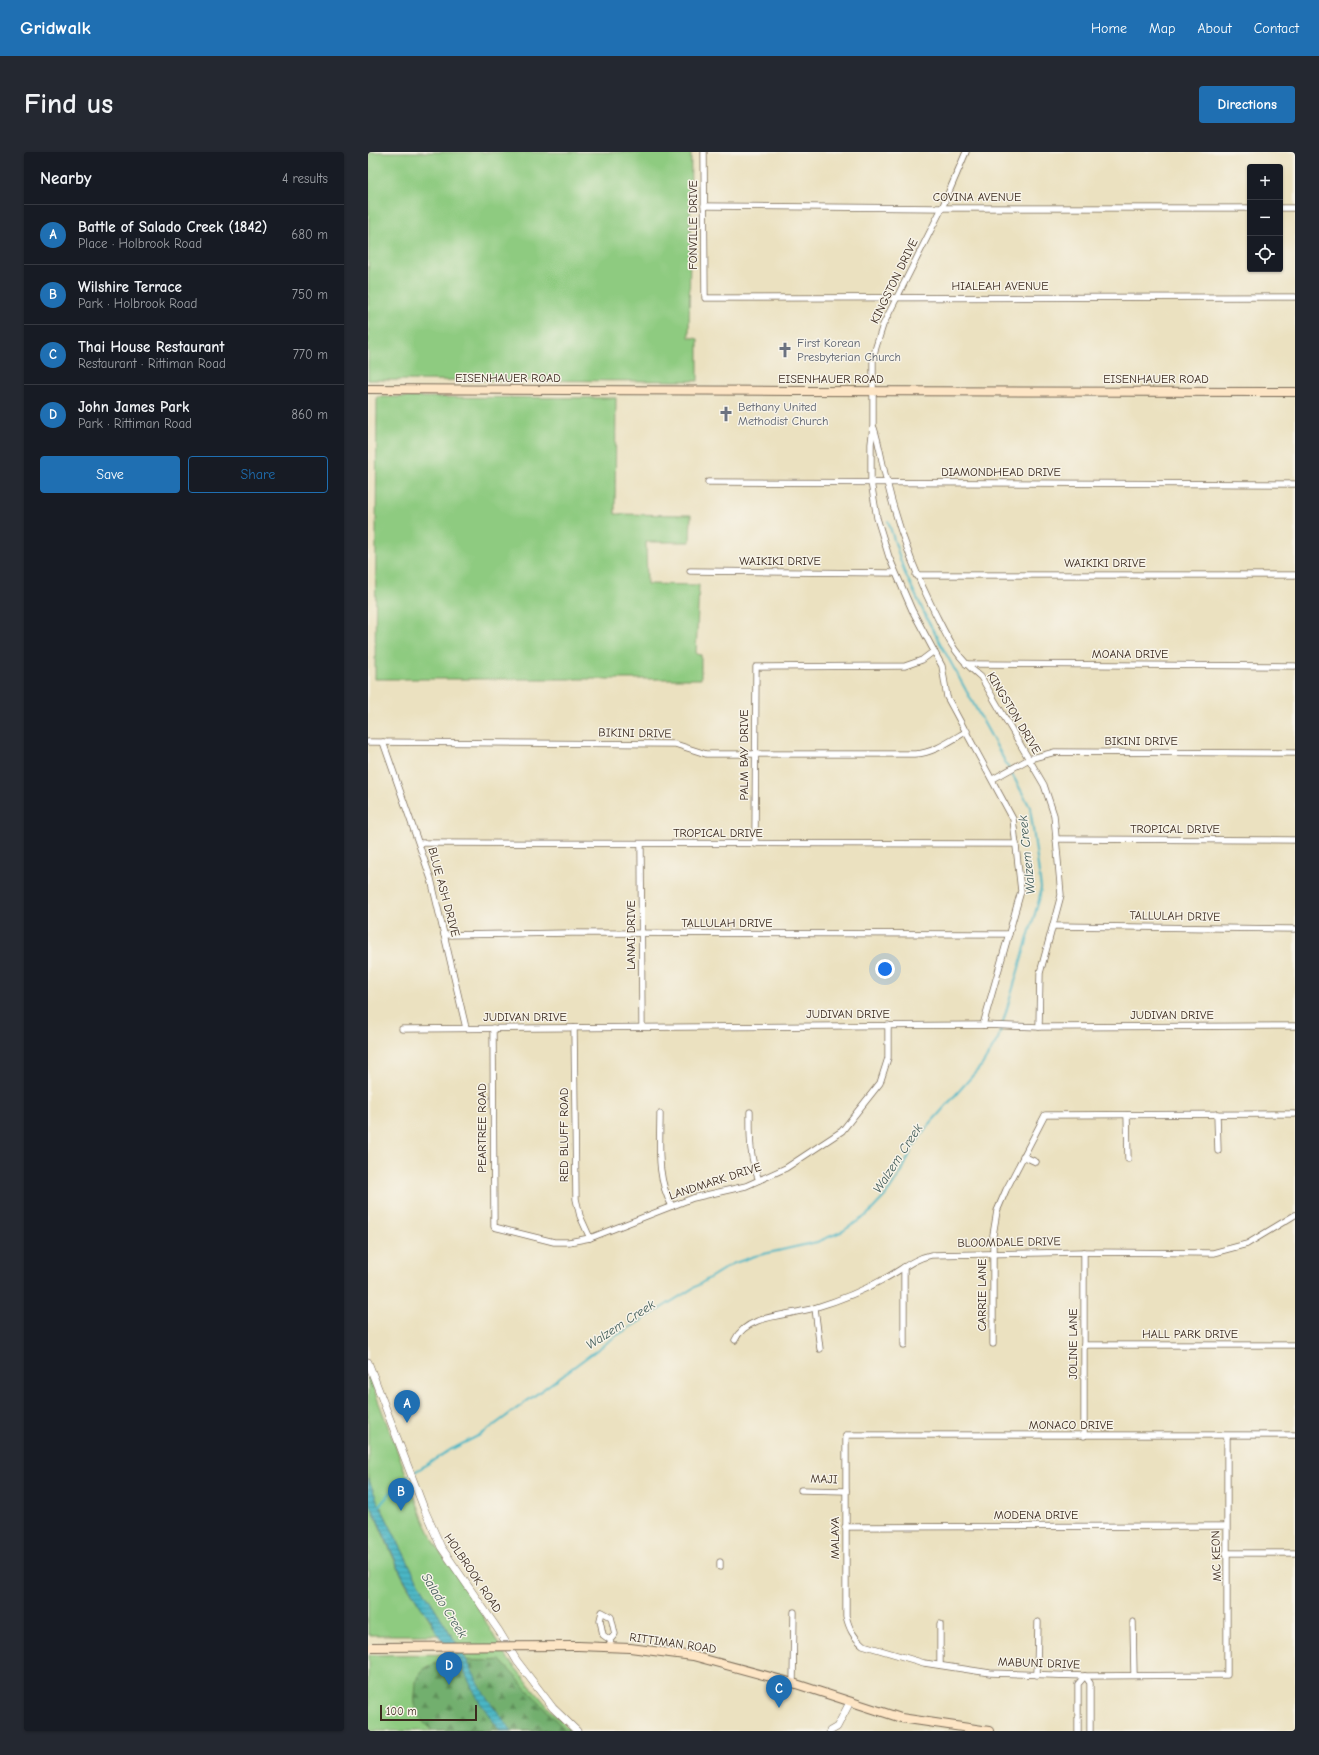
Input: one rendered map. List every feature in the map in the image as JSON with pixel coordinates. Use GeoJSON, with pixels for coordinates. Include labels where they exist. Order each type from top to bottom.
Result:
{"type":"FeatureCollection","features":[{"type":"Feature","properties":{"kind":"main road","name":"EISENHAUER ROAD"},"geometry":{"type":"LineString","coordinates":[[368,389],[1295,392]]}},
{"type":"Feature","properties":{"kind":"main road","name":"RITTIMAN ROAD"},"geometry":{"type":"LineString","coordinates":[[370,1647],[578,1646],[611,1643],[693,1656],[793,1683],[901,1718],[989,1731]]}},
{"type":"Feature","properties":{"kind":"street","name":"FONVILLE DRIVE"},"geometry":{"type":"LineString","coordinates":[[704,152],[705,298]]}},
{"type":"Feature","properties":{"kind":"street","name":"KINGSTON DRIVE"},"geometry":{"type":"LineString","coordinates":[[966,152],[942,208],[883,325],[873,360],[873,426],[870,444],[871,482],[876,518],[895,573],[912,610],[942,666],[947,697],[993,779],[1013,819],[1021,890],[983,1025]]}},
{"type":"Feature","properties":{"kind":"street","name":"COVINA AVENUE"},"geometry":{"type":"LineString","coordinates":[[704,206],[1247,208]]}},
{"type":"Feature","properties":{"kind":"street"},"geometry":{"type":"LineString","coordinates":[[1283,208],[1295,208]]}},
{"type":"Feature","properties":{"kind":"street","name":"HIALEAH AVENUE"},"geometry":{"type":"LineString","coordinates":[[705,298],[1295,297]]}},
{"type":"Feature","properties":{"kind":"street","name":"KINGSTON DRIVE"},"geometry":{"type":"LineString","coordinates":[[873,426],[887,482],[909,557],[916,575],[951,644],[965,664],[981,677],[1044,785],[1052,805],[1062,890],[1054,926],[1038,982],[1039,1027]]}},
{"type":"Feature","properties":{"kind":"street","name":"DIAMONDHEAD DRIVE"},"geometry":{"type":"LineString","coordinates":[[708,482],[1295,484]]}},
{"type":"Feature","properties":{"kind":"street","name":"WAIKIKI DRIVE"},"geometry":{"type":"LineString","coordinates":[[690,571],[895,573]]}},
{"type":"Feature","properties":{"kind":"street","name":"WAIKIKI DRIVE"},"geometry":{"type":"LineString","coordinates":[[916,575],[1295,575]]}},
{"type":"Feature","properties":{"kind":"street","name":"PALM BAY DRIVE"},"geometry":{"type":"LineString","coordinates":[[755,844],[756,667],[905,666],[922,660],[934,651]]}},
{"type":"Feature","properties":{"kind":"street","name":"MOANA DRIVE"},"geometry":{"type":"LineString","coordinates":[[965,664],[1295,666]]}},
{"type":"Feature","properties":{"kind":"street","name":"BIKINI DRIVE"},"geometry":{"type":"LineString","coordinates":[[368,742],[675,744],[706,754],[925,753],[934,750],[967,731]]}},
{"type":"Feature","properties":{"kind":"street","name":"BLUE ASH DRIVE"},"geometry":{"type":"LineString","coordinates":[[383,742],[432,879],[466,1028]]}},
{"type":"Feature","properties":{"kind":"street","name":"BIKINI DRIVE"},"geometry":{"type":"LineString","coordinates":[[993,779],[1029,759],[1055,752],[1295,753]]}},
{"type":"Feature","properties":{"kind":"street","name":"TROPICAL DRIVE"},"geometry":{"type":"LineString","coordinates":[[1056,840],[1295,840]]}},
{"type":"Feature","properties":{"kind":"street","name":"TROPICAL DRIVE"},"geometry":{"type":"LineString","coordinates":[[419,843],[1016,844]]}},
{"type":"Feature","properties":{"kind":"street","name":"LANAI DRIVE"},"geometry":{"type":"LineString","coordinates":[[641,844],[642,1027]]}},
{"type":"Feature","properties":{"kind":"street","name":"TALLULAH DRIVE"},"geometry":{"type":"LineString","coordinates":[[1054,926],[1295,928]]}},
{"type":"Feature","properties":{"kind":"street","name":"TALLULAH DRIVE"},"geometry":{"type":"LineString","coordinates":[[444,935],[572,933],[1009,934]]}},
{"type":"Feature","properties":{"kind":"street","name":"JUDIVAN DRIVE"},"geometry":{"type":"LineString","coordinates":[[402,1029],[888,1025],[996,1025],[1039,1027],[1295,1026]]}},
{"type":"Feature","properties":{"kind":"street","name":"LANDMARK DRIVE"},"geometry":{"type":"LineString","coordinates":[[494,1227],[554,1242],[569,1242],[590,1238],[705,1194],[740,1187],[759,1180],[797,1162],[847,1126],[883,1077],[888,1058],[888,1025]]}},
{"type":"Feature","properties":{"kind":"street","name":"PEARTREE ROAD"},"geometry":{"type":"LineString","coordinates":[[493,1028],[494,1227]]}},
{"type":"Feature","properties":{"kind":"street","name":"RED BLUFF ROAD"},"geometry":{"type":"LineString","coordinates":[[574,1028],[576,1199],[580,1216],[590,1238]]}},
{"type":"Feature","properties":{"kind":"street"},"geometry":{"type":"LineString","coordinates":[[750,1112],[750,1152],[752,1163],[759,1180]]}},
{"type":"Feature","properties":{"kind":"street"},"geometry":{"type":"LineString","coordinates":[[660,1114],[661,1176],[665,1195],[672,1206]]}},
{"type":"Feature","properties":{"kind":"street"},"geometry":{"type":"LineString","coordinates":[[1217,1114],[1218,1151]]}},
{"type":"Feature","properties":{"kind":"street"},"geometry":{"type":"LineString","coordinates":[[1128,1159],[1127,1115],[1295,1114]]}},
{"type":"Feature","properties":{"kind":"street","name":"CARRIE LANE"},"geometry":{"type":"LineString","coordinates":[[993,1344],[993,1254],[997,1211],[1023,1156],[1045,1115],[1127,1115]]}},
{"type":"Feature","properties":{"kind":"street"},"geometry":{"type":"LineString","coordinates":[[1023,1156],[1036,1162]]}},
{"type":"Feature","properties":{"kind":"street","name":"BLOOMDALE DRIVE"},"geometry":{"type":"LineString","coordinates":[[735,1340],[738,1334],[754,1323],[815,1308],[880,1282],[904,1267],[923,1257],[931,1255],[1084,1252],[1178,1253],[1225,1251],[1258,1239],[1295,1215]]}},
{"type":"Feature","properties":{"kind":"street","name":"JOLINE LANE"},"geometry":{"type":"LineString","coordinates":[[1084,1252],[1084,1436]]}},
{"type":"Feature","properties":{"kind":"street"},"geometry":{"type":"LineString","coordinates":[[904,1267],[904,1346]]}},
{"type":"Feature","properties":{"kind":"street"},"geometry":{"type":"LineString","coordinates":[[815,1308],[820,1350]]}},
{"type":"Feature","properties":{"kind":"street","name":"HALL PARK DRIVE"},"geometry":{"type":"LineString","coordinates":[[1084,1344],[1295,1345]]}},
{"type":"Feature","properties":{"kind":"street","name":"HOLBROOK ROAD"},"geometry":{"type":"LineString","coordinates":[[368,1362],[418,1494],[441,1547],[499,1631],[517,1661],[553,1708],[577,1731]]}},
{"type":"Feature","properties":{"kind":"street","name":"MONACO DRIVE"},"geometry":{"type":"LineString","coordinates":[[846,1436],[1295,1436]]}},
{"type":"Feature","properties":{"kind":"street","name":"MALAYA"},"geometry":{"type":"LineString","coordinates":[[846,1436],[846,1616],[848,1626],[855,1639]]}},
{"type":"Feature","properties":{"kind":"street","name":"MC KEON"},"geometry":{"type":"LineString","coordinates":[[1227,1436],[1227,1675]]}},
{"type":"Feature","properties":{"kind":"street","name":"MAJI"},"geometry":{"type":"LineString","coordinates":[[801,1490],[846,1491]]}},
{"type":"Feature","properties":{"kind":"street","name":"MODENA DRIVE"},"geometry":{"type":"LineString","coordinates":[[845,1526],[1226,1526]]}},
{"type":"Feature","properties":{"kind":"street"},"geometry":{"type":"LineString","coordinates":[[1226,1553],[1295,1553]]}},
{"type":"Feature","properties":{"kind":"street"},"geometry":{"type":"LineString","coordinates":[[793,1683],[794,1612]]}},
{"type":"Feature","properties":{"kind":"street"},"geometry":{"type":"LineString","coordinates":[[1037,1675],[1038,1622]]}},
{"type":"Feature","properties":{"kind":"street"},"geometry":{"type":"LineString","coordinates":[[1133,1622],[1134,1675]]}},
{"type":"Feature","properties":{"kind":"street"},"geometry":{"type":"LineString","coordinates":[[940,1624],[940,1665]]}},
{"type":"Feature","properties":{"kind":"street","name":"MABUNI DRIVE"},"geometry":{"type":"LineString","coordinates":[[855,1639],[863,1645],[924,1662],[990,1673],[1085,1676],[1227,1675]]}},
{"type":"Feature","properties":{"kind":"street"},"geometry":{"type":"LineString","coordinates":[[1078,1731],[1078,1684],[1085,1676],[1090,1683],[1090,1731]]}},
{"type":"Feature","properties":{"kind":"street"},"geometry":{"type":"LineString","coordinates":[[830,1731],[837,1727],[850,1702]]}},
{"type":"Feature","properties":{"kind":"green space"},"geometry":{"type":"Polygon","coordinates":[[[369,152],[691,152],[689,337],[698,339],[698,381],[368,380],[369,152]]]}},
{"type":"Feature","properties":{"kind":"green space"},"geometry":{"type":"Polygon","coordinates":[[[377,397],[616,398],[615,514],[691,515],[690,542],[646,542],[647,584],[699,585],[696,654],[701,655],[701,679],[375,679],[377,397]]]}},
{"type":"Feature","properties":{"kind":"green space"},"geometry":{"type":"Polygon","coordinates":[[[368,1374],[424,1521],[438,1549],[476,1604],[504,1654],[554,1714],[571,1731],[368,1731],[368,1655],[463,1654],[415,1576],[377,1500],[368,1478],[368,1374]]]}},
{"type":"Feature","properties":{"kind":"green space"},"geometry":{"type":"Polygon","coordinates":[[[368,1499],[402,1576],[438,1635],[368,1635],[368,1499]]]}},
{"type":"Feature","properties":{"kind":"green space"},"geometry":{"type":"Polygon","coordinates":[[[455,1660],[500,1660],[566,1731],[433,1731],[425,1724],[415,1705],[415,1694],[417,1678],[425,1669],[433,1664],[455,1660]]]}},
{"type":"Feature","properties":{"kind":"water"},"geometry":{"type":"Polygon","coordinates":[[[368,1478],[377,1500],[415,1576],[466,1659],[484,1694],[512,1731],[500,1731],[479,1701],[458,1660],[438,1635],[431,1620],[421,1607],[403,1577],[368,1499],[368,1478]]]}},
{"type":"Feature","properties":{"kind":"waterway","name":"Walzem Creek"},"geometry":{"type":"LineString","coordinates":[[413,1473],[450,1450],[482,1434],[616,1336],[732,1264],[755,1256],[817,1242],[843,1231],[867,1215],[886,1195],[901,1173],[913,1147],[928,1126],[982,1065],[998,1039],[1039,900],[1041,888],[1030,807],[928,621],[904,571],[888,521]]}},
{"type":"Feature","properties":{"kind":"waterway","name":"Walzem Creek"},"geometry":{"type":"LineString","coordinates":[[379,1506],[400,1482],[409,1475]]}},
{"type":"Feature","properties":{"kind":"place","name":"First Korean Presbyterian Church"},"geometry":{"type":"Point","coordinates":[785,350]}},
{"type":"Feature","properties":{"kind":"place","name":"Bethany United Methodist Church"},"geometry":{"type":"Point","coordinates":[726,414]}},
{"type":"Feature","properties":{"kind":"place","name":"Battle of Salado Creek (1842)"},"geometry":{"type":"Point","coordinates":[407,1423]}},
{"type":"Feature","properties":{"kind":"place","name":"Wilshire Terrace"},"geometry":{"type":"Point","coordinates":[401,1511]}},
{"type":"Feature","properties":{"kind":"place","name":"John James Park"},"geometry":{"type":"Point","coordinates":[449,1685]}},
{"type":"Feature","properties":{"kind":"place","name":"Thai House Restaurant"},"geometry":{"type":"Point","coordinates":[779,1708]}},
{"type":"Feature","properties":{"kind":"water label","name":"Salado Creek"},"geometry":{"type":"Point","coordinates":[445,1605]}}]}
